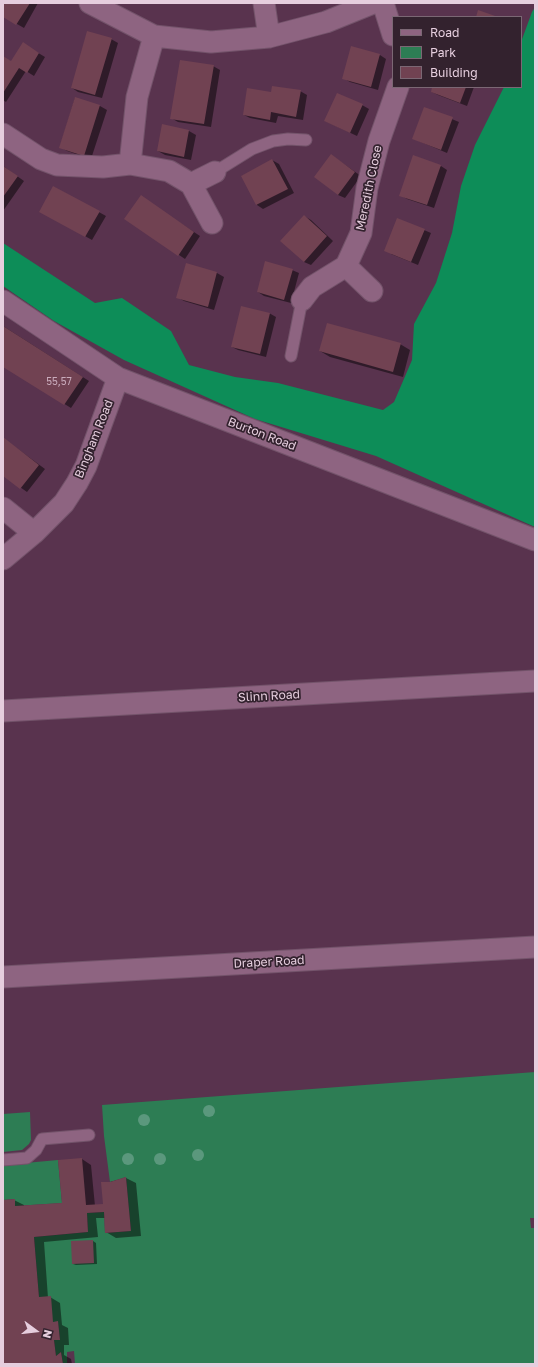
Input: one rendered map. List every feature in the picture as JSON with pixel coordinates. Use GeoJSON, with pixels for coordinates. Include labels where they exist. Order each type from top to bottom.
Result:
{"type":"FeatureCollection","features":[{"type":"Feature","properties":{"kind":"street"},"geometry":{"type":"LineString","coordinates":[[90,3],[154,36],[211,42],[269,37],[326,22],[373,3]]}},
{"type":"Feature","properties":{"kind":"street"},"geometry":{"type":"LineString","coordinates":[[264,3],[269,37]]}},
{"type":"Feature","properties":{"kind":"street"},"geometry":{"type":"LineString","coordinates":[[383,3],[392,32]]}},
{"type":"Feature","properties":{"kind":"street"},"geometry":{"type":"LineString","coordinates":[[130,164],[136,97],[154,36]]}},
{"type":"Feature","properties":{"kind":"street","name":"Meredith Close"},"geometry":{"type":"LineString","coordinates":[[346,266],[361,233],[367,188],[379,141],[398,88]]}},
{"type":"Feature","properties":{"kind":"street"},"geometry":{"type":"LineString","coordinates":[[3,134],[41,159],[57,165],[103,167],[130,164],[169,171],[191,184],[212,223]]}},
{"type":"Feature","properties":{"kind":"street"},"geometry":{"type":"LineString","coordinates":[[191,184],[215,172]]}},
{"type":"Feature","properties":{"kind":"street"},"geometry":{"type":"LineString","coordinates":[[302,300],[312,287],[346,266],[372,291]]}},
{"type":"Feature","properties":{"kind":"street","name":"Burton Road"},"geometry":{"type":"LineString","coordinates":[[3,301],[118,378],[535,540]]}},
{"type":"Feature","properties":{"kind":"street","name":"Bingham Road"},"geometry":{"type":"LineString","coordinates":[[3,559],[34,533],[64,503],[77,483],[86,466],[118,378]]}},
{"type":"Feature","properties":{"kind":"street"},"geometry":{"type":"LineString","coordinates":[[3,508],[34,533]]}},
{"type":"Feature","properties":{"kind":"street","name":"Slinn Road"},"geometry":{"type":"LineString","coordinates":[[3,710],[535,681]]}},
{"type":"Feature","properties":{"kind":"street","name":"Draper Road"},"geometry":{"type":"LineString","coordinates":[[3,977],[535,947]]}},
{"type":"Feature","properties":{"kind":"lane"},"geometry":{"type":"LineString","coordinates":[[215,172],[252,149],[273,141],[288,139],[306,140]]}},
{"type":"Feature","properties":{"kind":"lane"},"geometry":{"type":"LineString","coordinates":[[291,356],[302,300]]}},
{"type":"Feature","properties":{"kind":"lane"},"geometry":{"type":"LineString","coordinates":[[3,1160],[27,1158],[36,1150],[42,1139],[89,1135]]}},
{"type":"Feature","properties":{"kind":"green space"},"geometry":{"type":"Polygon","coordinates":[[[535,7],[535,527],[376,456],[255,419],[124,360],[54,321],[3,286],[3,243],[95,303],[122,298],[171,331],[189,365],[235,377],[278,383],[383,410],[394,402],[412,360],[414,324],[436,283],[452,233],[461,186],[475,145],[504,88],[522,88],[522,39],[535,7]]]}},
{"type":"Feature","properties":{"kind":"green space"},"geometry":{"type":"Polygon","coordinates":[[[535,1072],[535,1218],[530,1218],[531,1228],[535,1228],[535,1364],[75,1364],[74,1351],[67,1352],[67,1364],[63,1364],[61,1352],[56,1356],[54,1340],[60,1339],[58,1322],[53,1322],[39,1297],[34,1237],[88,1232],[87,1213],[104,1212],[105,1233],[131,1231],[126,1177],[110,1182],[104,1136],[102,1105],[535,1072]]]}},
{"type":"Feature","properties":{"kind":"green space"},"geometry":{"type":"Polygon","coordinates":[[[30,1112],[31,1140],[29,1144],[22,1150],[3,1152],[3,1114],[30,1112]]]}},
{"type":"Feature","properties":{"kind":"green space"},"geometry":{"type":"Polygon","coordinates":[[[58,1160],[62,1203],[15,1206],[14,1199],[3,1200],[3,1165],[58,1160]]]}},
{"type":"Feature","properties":{"kind":"building"},"geometry":{"type":"Polygon","coordinates":[[[3,3],[30,3],[16,25],[3,17],[3,3]]]}},
{"type":"Feature","properties":{"kind":"building"},"geometry":{"type":"Polygon","coordinates":[[[478,10],[495,16],[476,16],[478,10]]]}},
{"type":"Feature","properties":{"kind":"building"},"geometry":{"type":"Polygon","coordinates":[[[87,31],[112,38],[95,95],[71,88],[87,31]]]}},
{"type":"Feature","properties":{"kind":"building"},"geometry":{"type":"Polygon","coordinates":[[[23,42],[39,53],[27,73],[19,68],[3,93],[3,56],[11,61],[23,42]]]}},
{"type":"Feature","properties":{"kind":"building"},"geometry":{"type":"Polygon","coordinates":[[[351,46],[380,54],[371,87],[342,79],[351,46]]]}},
{"type":"Feature","properties":{"kind":"building"},"geometry":{"type":"Polygon","coordinates":[[[180,60],[214,65],[204,124],[170,119],[180,60]]]}},
{"type":"Feature","properties":{"kind":"building"},"geometry":{"type":"Polygon","coordinates":[[[272,86],[301,90],[296,117],[271,112],[270,120],[243,115],[247,88],[271,92],[272,86]]]}},
{"type":"Feature","properties":{"kind":"building"},"geometry":{"type":"Polygon","coordinates":[[[432,88],[466,88],[460,103],[431,92],[432,88]]]}},
{"type":"Feature","properties":{"kind":"building"},"geometry":{"type":"Polygon","coordinates":[[[337,93],[363,104],[350,133],[324,121],[337,93]]]}},
{"type":"Feature","properties":{"kind":"building"},"geometry":{"type":"Polygon","coordinates":[[[75,97],[100,105],[84,156],[59,148],[75,97]]]}},
{"type":"Feature","properties":{"kind":"building"},"geometry":{"type":"Polygon","coordinates":[[[424,107],[453,117],[441,150],[412,139],[424,107]]]}},
{"type":"Feature","properties":{"kind":"building"},"geometry":{"type":"Polygon","coordinates":[[[162,124],[189,130],[184,157],[157,151],[162,124]]]}},
{"type":"Feature","properties":{"kind":"building"},"geometry":{"type":"Polygon","coordinates":[[[331,154],[355,172],[338,195],[314,177],[331,154]]]}},
{"type":"Feature","properties":{"kind":"building"},"geometry":{"type":"Polygon","coordinates":[[[413,155],[441,165],[427,205],[399,196],[413,155]]]}},
{"type":"Feature","properties":{"kind":"building"},"geometry":{"type":"Polygon","coordinates":[[[272,159],[288,189],[256,205],[241,176],[272,159]]]}},
{"type":"Feature","properties":{"kind":"building"},"geometry":{"type":"Polygon","coordinates":[[[3,166],[18,176],[3,197],[3,166]]]}},
{"type":"Feature","properties":{"kind":"building"},"geometry":{"type":"Polygon","coordinates":[[[53,186],[100,211],[85,237],[39,212],[53,186]]]}},
{"type":"Feature","properties":{"kind":"building"},"geometry":{"type":"Polygon","coordinates":[[[141,195],[194,232],[178,256],[124,219],[141,195]]]}},
{"type":"Feature","properties":{"kind":"building"},"geometry":{"type":"Polygon","coordinates":[[[304,215],[327,236],[304,262],[280,241],[304,215]]]}},
{"type":"Feature","properties":{"kind":"building"},"geometry":{"type":"Polygon","coordinates":[[[397,218],[425,229],[411,262],[384,251],[397,218]]]}},
{"type":"Feature","properties":{"kind":"building"},"geometry":{"type":"Polygon","coordinates":[[[265,261],[293,269],[284,300],[257,292],[265,261]]]}},
{"type":"Feature","properties":{"kind":"building"},"geometry":{"type":"Polygon","coordinates":[[[186,263],[217,272],[208,307],[176,298],[186,263]]]}},
{"type":"Feature","properties":{"kind":"building"},"geometry":{"type":"Polygon","coordinates":[[[241,306],[270,313],[260,354],[231,347],[241,306]]]}},
{"type":"Feature","properties":{"kind":"building"},"geometry":{"type":"Polygon","coordinates":[[[327,323],[401,343],[393,372],[319,351],[327,323]]]}},
{"type":"Feature","properties":{"kind":"building"},"geometry":{"type":"Polygon","coordinates":[[[3,326],[83,377],[64,405],[3,367],[3,326]]]}},
{"type":"Feature","properties":{"kind":"building"},"geometry":{"type":"Polygon","coordinates":[[[3,437],[39,465],[20,489],[3,476],[3,437]]]}},
{"type":"Feature","properties":{"kind":"building"},"geometry":{"type":"Polygon","coordinates":[[[82,1158],[86,1205],[103,1204],[101,1182],[110,1182],[126,1177],[131,1231],[105,1233],[104,1212],[87,1213],[88,1232],[34,1237],[39,1297],[51,1296],[53,1322],[58,1321],[60,1340],[54,1340],[56,1356],[61,1352],[63,1364],[3,1364],[3,1200],[15,1199],[15,1206],[62,1203],[58,1160],[82,1158]]]}},
{"type":"Feature","properties":{"kind":"building"},"geometry":{"type":"Polygon","coordinates":[[[93,1240],[94,1263],[72,1264],[71,1241],[93,1240]]]}}]}
